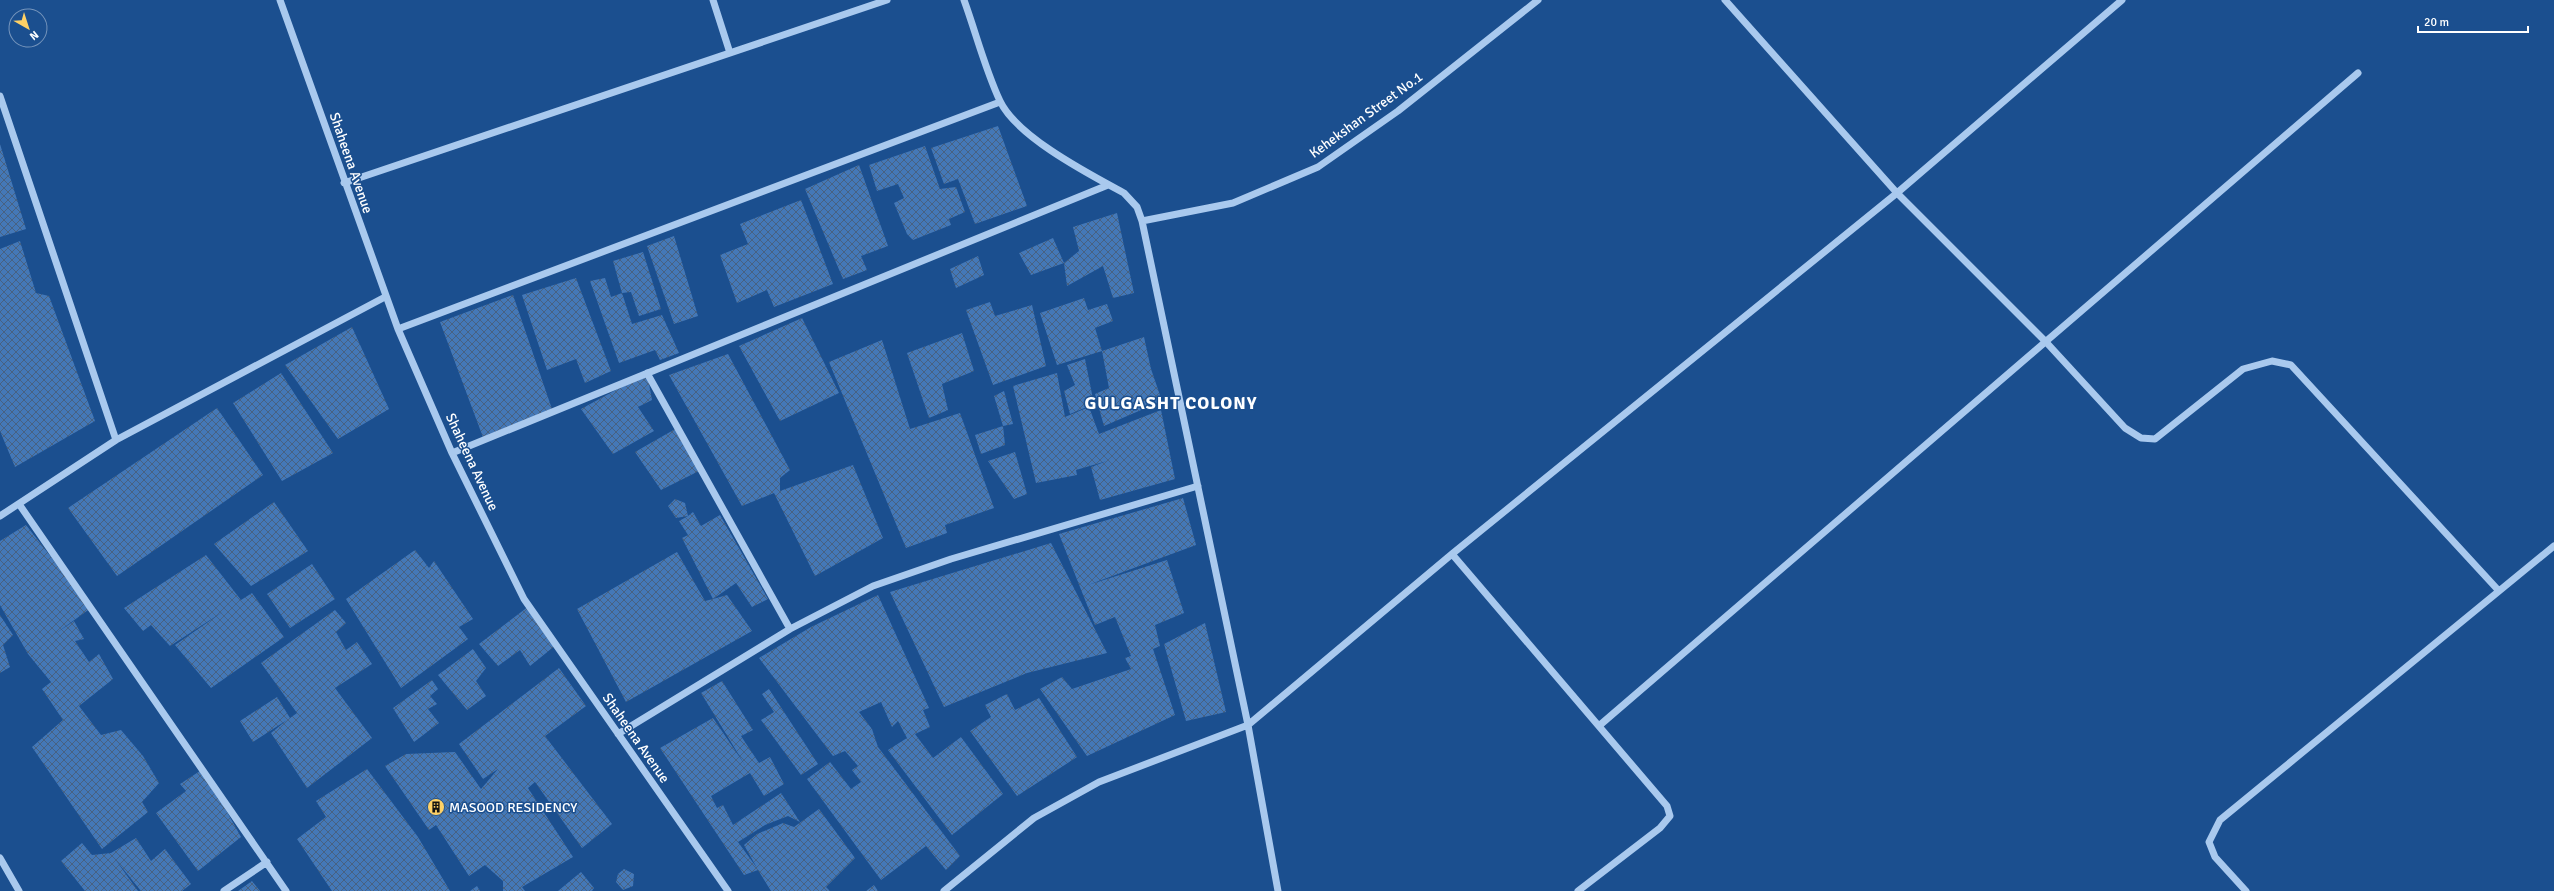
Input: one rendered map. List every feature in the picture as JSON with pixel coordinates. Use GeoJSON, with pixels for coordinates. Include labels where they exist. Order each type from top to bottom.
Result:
{"type":"FeatureCollection","features":[{"type":"Feature","properties":{"kind":"street","name":"Shaheena Avenue"},"geometry":{"type":"LineString","coordinates":[[280,0],[344,183],[398,329],[452,453],[524,599],[728,891]]}},
{"type":"Feature","properties":{"kind":"street"},"geometry":{"type":"LineString","coordinates":[[712,0],[730,53]]}},
{"type":"Feature","properties":{"kind":"street"},"geometry":{"type":"LineString","coordinates":[[344,183],[887,0]]}},
{"type":"Feature","properties":{"kind":"street"},"geometry":{"type":"LineString","coordinates":[[964,0],[1000,102],[1013,120],[1027,134],[1108,185],[1124,193],[1137,207],[1142,221],[1248,725],[1278,891]]}},
{"type":"Feature","properties":{"kind":"street","name":"Kehekshan Street No.1"},"geometry":{"type":"LineString","coordinates":[[1142,221],[1233,203],[1318,167],[1398,111],[1538,0]]}},
{"type":"Feature","properties":{"kind":"street"},"geometry":{"type":"LineString","coordinates":[[1725,0],[1897,193],[2046,342],[2125,428],[2141,438],[2155,438],[2243,369],[2272,360],[2291,365],[2499,591]]}},
{"type":"Feature","properties":{"kind":"street"},"geometry":{"type":"LineString","coordinates":[[944,891],[1034,818],[1099,782],[1248,725],[1452,554],[1897,193],[2122,0]]}},
{"type":"Feature","properties":{"kind":"street"},"geometry":{"type":"LineString","coordinates":[[1600,725],[2358,73]]}},
{"type":"Feature","properties":{"kind":"street"},"geometry":{"type":"LineString","coordinates":[[0,96],[116,440]]}},
{"type":"Feature","properties":{"kind":"street"},"geometry":{"type":"LineString","coordinates":[[398,329],[1000,102]]}},
{"type":"Feature","properties":{"kind":"street"},"geometry":{"type":"LineString","coordinates":[[452,453],[1108,185]]}},
{"type":"Feature","properties":{"kind":"street"},"geometry":{"type":"LineString","coordinates":[[0,516],[116,440],[385,297]]}},
{"type":"Feature","properties":{"kind":"street"},"geometry":{"type":"LineString","coordinates":[[647,373],[790,629]]}},
{"type":"Feature","properties":{"kind":"street"},"geometry":{"type":"LineString","coordinates":[[618,734],[790,629],[873,586],[951,559],[1198,486]]}},
{"type":"Feature","properties":{"kind":"street"},"geometry":{"type":"LineString","coordinates":[[19,504],[286,891]]}},
{"type":"Feature","properties":{"kind":"street"},"geometry":{"type":"LineString","coordinates":[[2246,891],[2216,857],[2209,842],[2220,820],[2554,546]]}},
{"type":"Feature","properties":{"kind":"street"},"geometry":{"type":"LineString","coordinates":[[1452,554],[1600,725],[1667,806],[1670,816],[1660,828],[1578,891]]}},
{"type":"Feature","properties":{"kind":"street"},"geometry":{"type":"LineString","coordinates":[[0,858],[19,891]]}},
{"type":"Feature","properties":{"kind":"street"},"geometry":{"type":"LineString","coordinates":[[224,891],[267,862]]}},
{"type":"Feature","properties":{"kind":"building"},"geometry":{"type":"Polygon","coordinates":[[[998,126],[1027,206],[975,224],[958,179],[944,184],[931,148],[998,126]]]}},
{"type":"Feature","properties":{"kind":"building"},"geometry":{"type":"Polygon","coordinates":[[[0,144],[26,229],[0,237],[0,144]]]}},
{"type":"Feature","properties":{"kind":"building"},"geometry":{"type":"Polygon","coordinates":[[[925,146],[940,189],[956,187],[965,212],[949,219],[951,225],[913,240],[907,234],[894,203],[904,198],[898,184],[877,191],[869,165],[925,146]]]}},
{"type":"Feature","properties":{"kind":"building"},"geometry":{"type":"Polygon","coordinates":[[[859,165],[888,246],[861,256],[867,270],[843,279],[805,189],[859,165]]]}},
{"type":"Feature","properties":{"kind":"building"},"geometry":{"type":"Polygon","coordinates":[[[801,200],[833,284],[774,307],[767,290],[737,303],[720,255],[748,244],[740,224],[801,200]]]}},
{"type":"Feature","properties":{"kind":"building"},"geometry":{"type":"Polygon","coordinates":[[[1117,213],[1134,293],[1113,298],[1103,266],[1067,286],[1064,263],[1079,251],[1073,227],[1117,213]]]}},
{"type":"Feature","properties":{"kind":"building"},"geometry":{"type":"Polygon","coordinates":[[[674,236],[698,316],[674,324],[647,246],[674,236]]]}},
{"type":"Feature","properties":{"kind":"building"},"geometry":{"type":"Polygon","coordinates":[[[1053,238],[1064,263],[1031,275],[1019,253],[1053,238]]]}},
{"type":"Feature","properties":{"kind":"building"},"geometry":{"type":"Polygon","coordinates":[[[20,241],[36,293],[49,296],[95,421],[15,467],[0,431],[0,249],[20,241]]]}},
{"type":"Feature","properties":{"kind":"building"},"geometry":{"type":"Polygon","coordinates":[[[643,252],[661,309],[639,316],[631,292],[622,293],[613,261],[643,252]]]}},
{"type":"Feature","properties":{"kind":"building"},"geometry":{"type":"Polygon","coordinates":[[[978,256],[984,275],[956,288],[950,269],[978,256]]]}},
{"type":"Feature","properties":{"kind":"building"},"geometry":{"type":"Polygon","coordinates":[[[576,278],[611,371],[585,383],[576,359],[547,370],[522,295],[576,278]]]}},
{"type":"Feature","properties":{"kind":"building"},"geometry":{"type":"Polygon","coordinates":[[[605,278],[611,297],[622,293],[632,324],[662,315],[679,353],[660,360],[655,350],[619,363],[590,281],[605,278]]]}},
{"type":"Feature","properties":{"kind":"building"},"geometry":{"type":"Polygon","coordinates":[[[513,295],[553,412],[484,440],[440,322],[513,295]]]}},
{"type":"Feature","properties":{"kind":"building"},"geometry":{"type":"Polygon","coordinates":[[[1084,298],[1088,310],[1107,304],[1113,321],[1095,328],[1102,351],[1057,365],[1040,313],[1084,298]]]}},
{"type":"Feature","properties":{"kind":"building"},"geometry":{"type":"Polygon","coordinates":[[[990,302],[995,316],[1032,305],[1046,366],[993,385],[966,310],[990,302]]]}},
{"type":"Feature","properties":{"kind":"building"},"geometry":{"type":"Polygon","coordinates":[[[802,318],[839,393],[780,421],[739,346],[802,318]]]}},
{"type":"Feature","properties":{"kind":"building"},"geometry":{"type":"Polygon","coordinates":[[[352,327],[389,409],[338,439],[285,365],[352,327]]]}},
{"type":"Feature","properties":{"kind":"building"},"geometry":{"type":"Polygon","coordinates":[[[962,333],[974,371],[942,384],[948,410],[929,418],[907,353],[962,333]]]}},
{"type":"Feature","properties":{"kind":"building"},"geometry":{"type":"Polygon","coordinates":[[[1144,337],[1151,369],[1162,401],[1104,426],[1095,394],[1109,388],[1102,351],[1144,337]]]}},
{"type":"Feature","properties":{"kind":"building"},"geometry":{"type":"Polygon","coordinates":[[[882,340],[910,429],[960,413],[994,508],[945,525],[947,533],[906,548],[829,362],[882,340]]]}},
{"type":"Feature","properties":{"kind":"building"},"geometry":{"type":"Polygon","coordinates":[[[728,354],[790,470],[780,478],[780,491],[853,465],[883,538],[815,576],[774,493],[742,506],[669,375],[728,354]]]}},
{"type":"Feature","properties":{"kind":"building"},"geometry":{"type":"Polygon","coordinates":[[[1085,359],[1094,404],[1070,414],[1064,391],[1075,385],[1067,365],[1085,359]]]}},
{"type":"Feature","properties":{"kind":"building"},"geometry":{"type":"Polygon","coordinates":[[[281,373],[333,453],[282,481],[233,403],[281,373]]]}},
{"type":"Feature","properties":{"kind":"building"},"geometry":{"type":"Polygon","coordinates":[[[647,373],[652,400],[638,407],[654,431],[613,454],[581,409],[647,373]]]}},
{"type":"Feature","properties":{"kind":"building"},"geometry":{"type":"Polygon","coordinates":[[[1057,373],[1065,417],[1089,407],[1099,434],[1161,410],[1175,479],[1100,500],[1091,467],[1107,461],[1076,470],[1077,475],[1036,483],[1013,386],[1057,373]]]}},
{"type":"Feature","properties":{"kind":"building"},"geometry":{"type":"Polygon","coordinates":[[[1004,391],[1013,424],[1003,426],[994,396],[1004,391]]]}},
{"type":"Feature","properties":{"kind":"building"},"geometry":{"type":"Polygon","coordinates":[[[217,408],[263,475],[117,576],[68,508],[217,408]]]}},
{"type":"Feature","properties":{"kind":"building"},"geometry":{"type":"Polygon","coordinates":[[[1003,426],[1005,445],[981,454],[975,435],[1003,426]]]}},
{"type":"Feature","properties":{"kind":"building"},"geometry":{"type":"Polygon","coordinates":[[[677,428],[701,470],[661,490],[635,452],[677,428]]]}},
{"type":"Feature","properties":{"kind":"building"},"geometry":{"type":"Polygon","coordinates":[[[1015,452],[1027,494],[1014,499],[988,461],[1015,452]]]}},
{"type":"Feature","properties":{"kind":"building"},"geometry":{"type":"Polygon","coordinates":[[[1183,498],[1196,545],[1088,585],[1167,560],[1184,613],[1155,625],[1160,646],[1153,649],[1175,715],[1087,756],[1040,689],[1062,677],[1072,689],[1131,669],[1125,658],[1131,656],[1115,617],[1095,625],[1059,534],[1183,498]]]}},
{"type":"Feature","properties":{"kind":"building"},"geometry":{"type":"Polygon","coordinates":[[[675,499],[685,503],[688,516],[676,518],[668,506],[675,499]]]}},
{"type":"Feature","properties":{"kind":"building"},"geometry":{"type":"Polygon","coordinates":[[[274,502],[308,551],[251,586],[214,544],[274,502]]]}},
{"type":"Feature","properties":{"kind":"building"},"geometry":{"type":"Polygon","coordinates":[[[693,512],[701,526],[720,515],[768,599],[752,607],[736,583],[713,599],[682,538],[688,535],[679,521],[693,512]]]}},
{"type":"Feature","properties":{"kind":"building"},"geometry":{"type":"Polygon","coordinates":[[[26,525],[91,608],[52,636],[74,621],[84,639],[75,641],[89,662],[99,654],[113,679],[79,706],[101,735],[121,730],[143,756],[159,783],[142,802],[148,812],[102,849],[32,747],[63,720],[42,689],[51,682],[28,654],[0,605],[0,541],[26,525]]]}},
{"type":"Feature","properties":{"kind":"building"},"geometry":{"type":"Polygon","coordinates":[[[1051,543],[1107,653],[1027,673],[944,707],[890,592],[1051,543]]]}},
{"type":"Feature","properties":{"kind":"building"},"geometry":{"type":"Polygon","coordinates":[[[415,550],[429,568],[434,561],[473,619],[459,627],[468,639],[401,688],[346,599],[415,550]]]}},
{"type":"Feature","properties":{"kind":"building"},"geometry":{"type":"Polygon","coordinates":[[[677,552],[705,601],[727,595],[752,631],[626,702],[577,609],[677,552]]]}},
{"type":"Feature","properties":{"kind":"building"},"geometry":{"type":"Polygon","coordinates":[[[206,555],[241,600],[252,593],[284,637],[211,688],[175,645],[224,611],[170,646],[151,625],[143,631],[124,608],[206,555]]]}},
{"type":"Feature","properties":{"kind":"building"},"geometry":{"type":"Polygon","coordinates":[[[312,564],[335,599],[290,628],[267,594],[312,564]]]}},
{"type":"Feature","properties":{"kind":"building"},"geometry":{"type":"Polygon","coordinates":[[[878,595],[929,708],[923,710],[930,727],[915,734],[933,758],[961,737],[1003,794],[952,835],[888,750],[907,738],[898,721],[892,727],[881,702],[859,712],[872,729],[878,747],[960,856],[946,870],[926,846],[881,880],[807,779],[830,762],[851,789],[861,782],[852,770],[858,766],[845,751],[833,756],[759,658],[811,627],[878,595]]]}},
{"type":"Feature","properties":{"kind":"building"},"geometry":{"type":"Polygon","coordinates":[[[529,606],[556,645],[530,666],[520,650],[498,666],[479,644],[529,606]]]}},
{"type":"Feature","properties":{"kind":"building"},"geometry":{"type":"Polygon","coordinates":[[[335,610],[346,623],[336,632],[346,650],[357,642],[372,664],[335,688],[372,738],[307,788],[271,733],[287,720],[253,742],[240,721],[277,697],[290,718],[297,713],[261,663],[335,610]]]}},
{"type":"Feature","properties":{"kind":"building"},"geometry":{"type":"Polygon","coordinates":[[[0,615],[13,635],[3,645],[10,667],[0,673],[0,615]]]}},
{"type":"Feature","properties":{"kind":"building"},"geometry":{"type":"Polygon","coordinates":[[[1205,623],[1226,712],[1186,721],[1164,644],[1205,623]]]}},
{"type":"Feature","properties":{"kind":"building"},"geometry":{"type":"Polygon","coordinates":[[[473,649],[486,668],[476,681],[486,696],[467,710],[438,675],[473,649]]]}},
{"type":"Feature","properties":{"kind":"building"},"geometry":{"type":"Polygon","coordinates":[[[559,668],[586,706],[545,736],[612,824],[582,848],[535,782],[528,788],[573,857],[522,887],[525,891],[503,891],[503,881],[485,865],[469,876],[436,825],[429,830],[385,766],[406,754],[455,752],[481,789],[498,769],[483,779],[459,744],[559,668]]]}},
{"type":"Feature","properties":{"kind":"building"},"geometry":{"type":"Polygon","coordinates":[[[432,680],[438,689],[430,696],[437,704],[428,709],[439,723],[414,742],[393,708],[432,680]]]}},
{"type":"Feature","properties":{"kind":"building"},"geometry":{"type":"Polygon","coordinates":[[[722,681],[753,730],[741,736],[759,763],[770,757],[784,784],[764,796],[750,773],[711,796],[717,808],[723,805],[733,825],[781,793],[800,822],[788,816],[765,825],[738,842],[757,868],[744,845],[757,834],[783,823],[794,827],[819,809],[855,858],[826,887],[830,891],[771,891],[758,870],[744,875],[660,748],[713,718],[745,765],[701,693],[722,681]]]}},
{"type":"Feature","properties":{"kind":"building"},"geometry":{"type":"Polygon","coordinates":[[[769,689],[818,764],[801,775],[761,720],[774,712],[762,694],[769,689]]]}},
{"type":"Feature","properties":{"kind":"building"},"geometry":{"type":"Polygon","coordinates":[[[1007,694],[1015,710],[1039,698],[1077,757],[1017,796],[970,731],[991,717],[985,705],[1007,694]]]}},
{"type":"Feature","properties":{"kind":"building"},"geometry":{"type":"Polygon","coordinates":[[[203,769],[241,837],[198,871],[156,813],[186,791],[180,784],[203,769]]]}},
{"type":"Feature","properties":{"kind":"building"},"geometry":{"type":"Polygon","coordinates":[[[367,769],[418,837],[450,891],[332,891],[297,839],[326,817],[316,801],[367,769]]]}},
{"type":"Feature","properties":{"kind":"building"},"geometry":{"type":"Polygon","coordinates":[[[136,838],[151,861],[165,849],[191,884],[182,891],[141,891],[115,859],[138,891],[85,891],[61,861],[82,843],[92,855],[111,853],[136,838]]]}},
{"type":"Feature","properties":{"kind":"building"},"geometry":{"type":"Polygon","coordinates":[[[624,869],[634,874],[633,886],[623,890],[616,882],[618,874],[624,869]]]}},
{"type":"Feature","properties":{"kind":"building"},"geometry":{"type":"Polygon","coordinates":[[[581,872],[594,888],[592,891],[558,891],[581,872]]]}},
{"type":"Feature","properties":{"kind":"building"},"geometry":{"type":"Polygon","coordinates":[[[252,881],[260,891],[238,891],[252,881]]]}},
{"type":"Feature","properties":{"kind":"building"},"geometry":{"type":"Polygon","coordinates":[[[874,885],[878,891],[866,891],[874,885]]]}},
{"type":"Feature","properties":{"kind":"building"},"geometry":{"type":"Polygon","coordinates":[[[477,886],[480,891],[470,891],[477,886]]]}},
{"type":"Feature","properties":{"kind":"place","name":"MASOOD RESIDENCY"},"geometry":{"type":"Point","coordinates":[436,807]}},
{"type":"Feature","properties":{"kind":"district","name":"GULGASHT COLONY"},"geometry":{"type":"Point","coordinates":[1171,403]}}]}
